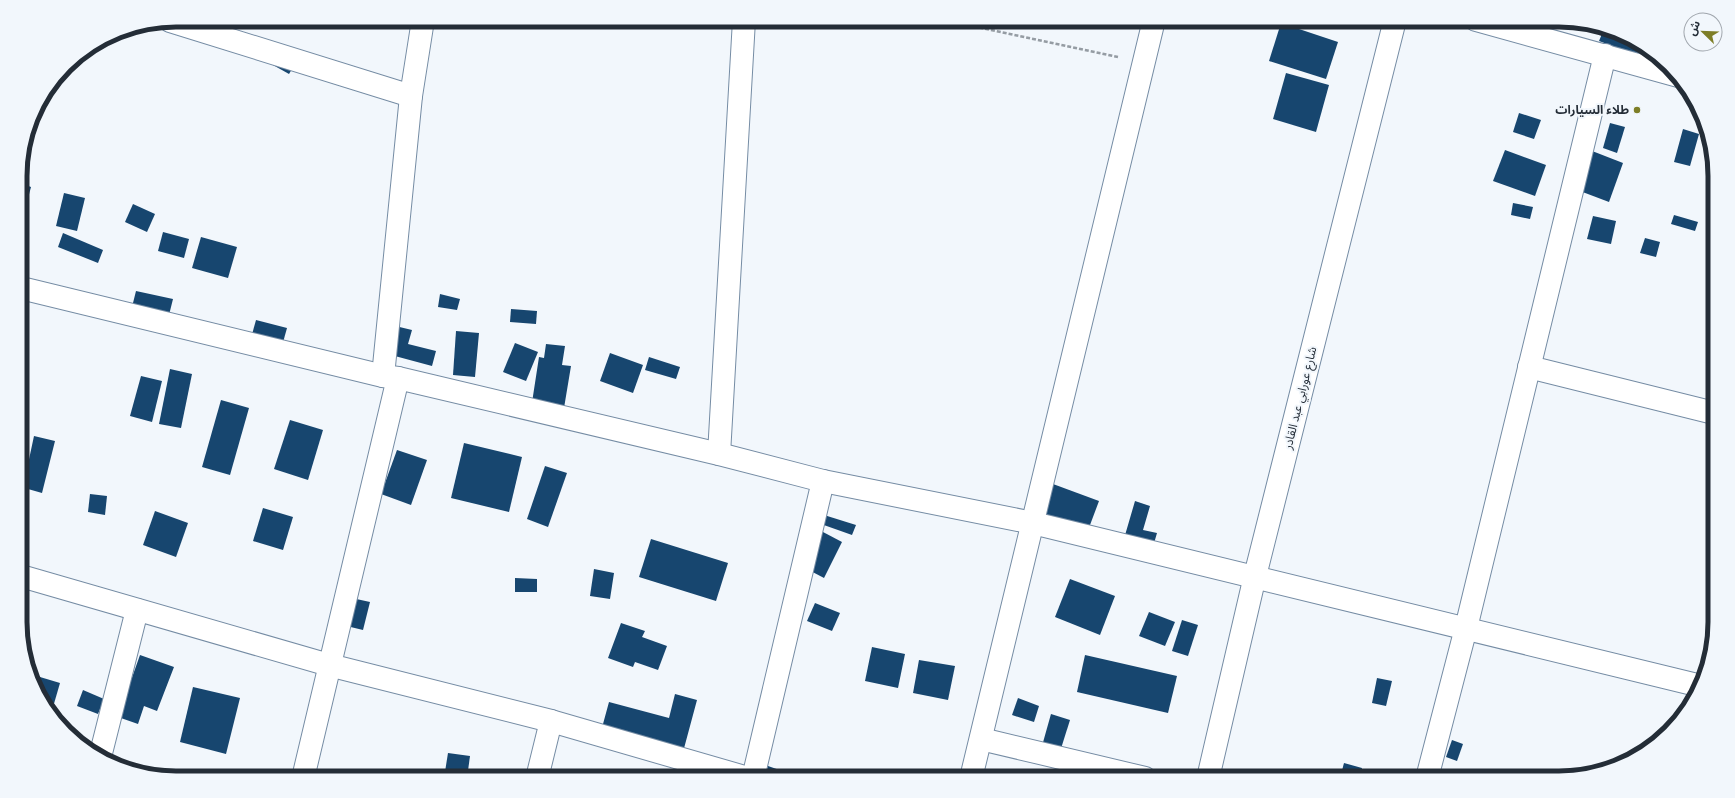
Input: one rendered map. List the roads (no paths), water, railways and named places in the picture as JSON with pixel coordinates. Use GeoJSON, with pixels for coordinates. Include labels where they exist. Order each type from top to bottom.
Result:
{"type":"FeatureCollection","features":[{"type":"Feature","properties":{"kind":"street"},"geometry":{"type":"LineString","coordinates":[[189,27],[411,96]]}},
{"type":"Feature","properties":{"kind":"street"},"geometry":{"type":"LineString","coordinates":[[305,771],[329,665],[390,377],[411,96],[422,27]]}},
{"type":"Feature","properties":{"kind":"street"},"geometry":{"type":"LineString","coordinates":[[719,454],[744,27]]}},
{"type":"Feature","properties":{"kind":"street"},"geometry":{"type":"LineString","coordinates":[[973,771],[1152,27]]}},
{"type":"Feature","properties":{"kind":"street","name":"شارع عورابي عبد القادر"},"geometry":{"type":"LineString","coordinates":[[1210,771],[1255,576],[1393,27]]}},
{"type":"Feature","properties":{"kind":"street"},"geometry":{"type":"LineString","coordinates":[[1502,27],[1665,72]]}},
{"type":"Feature","properties":{"kind":"street"},"geometry":{"type":"LineString","coordinates":[[1429,771],[1466,628],[1605,55]]}},
{"type":"Feature","properties":{"kind":"street"},"geometry":{"type":"LineString","coordinates":[[27,289],[390,377],[719,454],[823,481],[1033,523],[1255,576],[1694,685]]}},
{"type":"Feature","properties":{"kind":"street"},"geometry":{"type":"LineString","coordinates":[[1529,367],[1708,412]]}},
{"type":"Feature","properties":{"kind":"street"},"geometry":{"type":"LineString","coordinates":[[754,771],[823,481]]}},
{"type":"Feature","properties":{"kind":"street"},"geometry":{"type":"LineString","coordinates":[[27,578],[329,665],[551,721],[724,771]]}},
{"type":"Feature","properties":{"kind":"street"},"geometry":{"type":"LineString","coordinates":[[101,751],[137,610]]}},
{"type":"Feature","properties":{"kind":"street"},"geometry":{"type":"LineString","coordinates":[[539,771],[551,721]]}},
{"type":"Feature","properties":{"kind":"street"},"geometry":{"type":"LineString","coordinates":[[981,739],[1116,771]]}},
{"type":"Feature","properties":{"kind":"place","name":"طلاء السيارات"},"geometry":{"type":"Point","coordinates":[1637,110]}}]}
